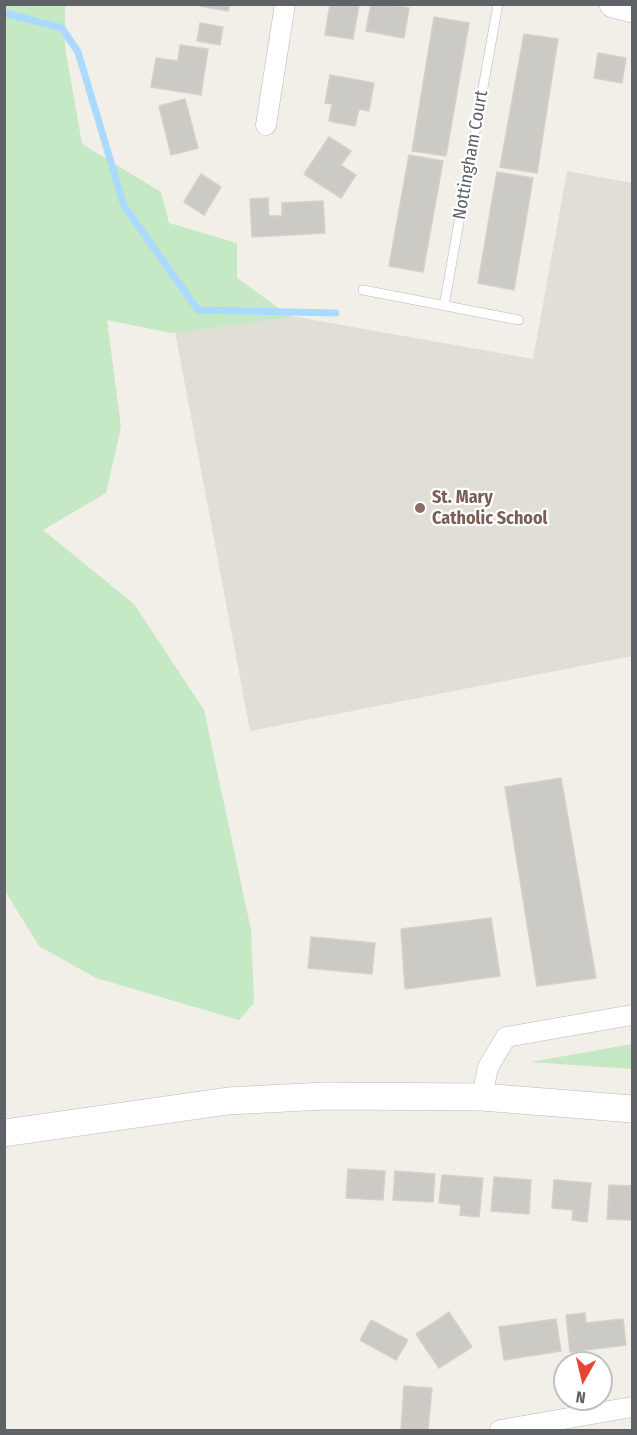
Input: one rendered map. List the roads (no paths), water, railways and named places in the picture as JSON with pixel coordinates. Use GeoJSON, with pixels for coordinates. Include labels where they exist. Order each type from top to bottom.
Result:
{"type":"FeatureCollection","features":[{"type":"Feature","properties":{"kind":"main road"},"geometry":{"type":"LineString","coordinates":[[613,4],[633,9]]}},
{"type":"Feature","properties":{"kind":"main road"},"geometry":{"type":"LineString","coordinates":[[4,1133],[228,1101],[325,1096],[482,1097],[633,1109]]}},
{"type":"Feature","properties":{"kind":"street"},"geometry":{"type":"LineString","coordinates":[[266,125],[285,4]]}},
{"type":"Feature","properties":{"kind":"street"},"geometry":{"type":"LineString","coordinates":[[482,1097],[488,1067],[506,1037],[633,1015]]}},
{"type":"Feature","properties":{"kind":"street"},"geometry":{"type":"LineString","coordinates":[[500,1431],[633,1407]]}},
{"type":"Feature","properties":{"kind":"lane","name":"Nottingham Court"},"geometry":{"type":"LineString","coordinates":[[444,306],[498,4]]}},
{"type":"Feature","properties":{"kind":"lane"},"geometry":{"type":"LineString","coordinates":[[363,290],[519,320]]}},
{"type":"Feature","properties":{"kind":"waterway"},"geometry":{"type":"LineString","coordinates":[[4,13],[62,28],[78,52],[124,206],[198,310],[336,313]]}},
{"type":"Feature","properties":{"kind":"place","name":"St. Mary Catholic School"},"geometry":{"type":"Point","coordinates":[420,508]}}]}
